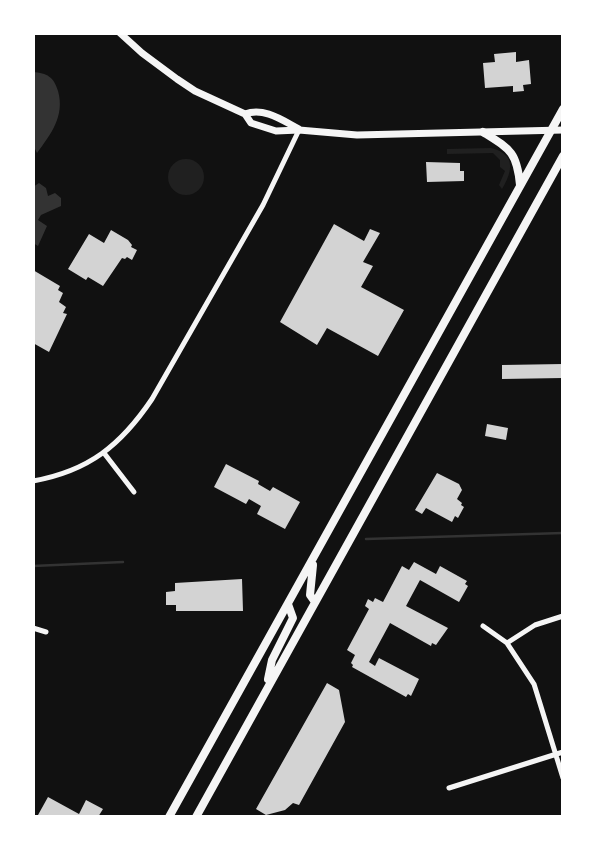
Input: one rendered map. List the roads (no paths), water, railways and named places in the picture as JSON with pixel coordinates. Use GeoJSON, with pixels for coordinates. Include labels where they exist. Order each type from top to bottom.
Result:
{"type":"FeatureCollection","features":[{"type":"Feature","properties":{"kind":"main road"},"geometry":{"type":"LineString","coordinates":[[120,33],[149,60],[195,91],[245,114],[251,123],[276,131],[299,130],[357,135],[563,130]]}},
{"type":"Feature","properties":{"kind":"main road"},"geometry":{"type":"LineString","coordinates":[[169,817],[563,109]]}},
{"type":"Feature","properties":{"kind":"main road"},"geometry":{"type":"LineString","coordinates":[[245,114],[255,110],[280,118],[299,130]]}},
{"type":"Feature","properties":{"kind":"main road"},"geometry":{"type":"LineString","coordinates":[[483,132],[514,154],[520,185]]}},
{"type":"Feature","properties":{"kind":"main road"},"geometry":{"type":"LineString","coordinates":[[196,817],[563,156]]}},
{"type":"Feature","properties":{"kind":"main road"},"geometry":{"type":"LineString","coordinates":[[314,559],[310,595],[315,602]]}},
{"type":"Feature","properties":{"kind":"main road"},"geometry":{"type":"LineString","coordinates":[[266,689],[272,660],[293,618],[288,604]]}},
{"type":"Feature","properties":{"kind":"street"},"geometry":{"type":"LineString","coordinates":[[33,481],[55,477],[82,467],[104,453],[134,425],[152,399],[263,205],[299,130]]}},
{"type":"Feature","properties":{"kind":"street"},"geometry":{"type":"LineString","coordinates":[[104,453],[134,492]]}},
{"type":"Feature","properties":{"kind":"street"},"geometry":{"type":"LineString","coordinates":[[507,643],[535,625],[563,616]]}},
{"type":"Feature","properties":{"kind":"street"},"geometry":{"type":"LineString","coordinates":[[483,626],[507,643],[534,684],[563,778]]}},
{"type":"Feature","properties":{"kind":"street"},"geometry":{"type":"LineString","coordinates":[[33,628],[46,632]]}},
{"type":"Feature","properties":{"kind":"street"},"geometry":{"type":"LineString","coordinates":[[449,788],[563,752]]}},
{"type":"Feature","properties":{"kind":"waterway"},"geometry":{"type":"LineString","coordinates":[[366,539],[563,533]]}},
{"type":"Feature","properties":{"kind":"waterway"},"geometry":{"type":"LineString","coordinates":[[33,566],[123,562]]}}]}
